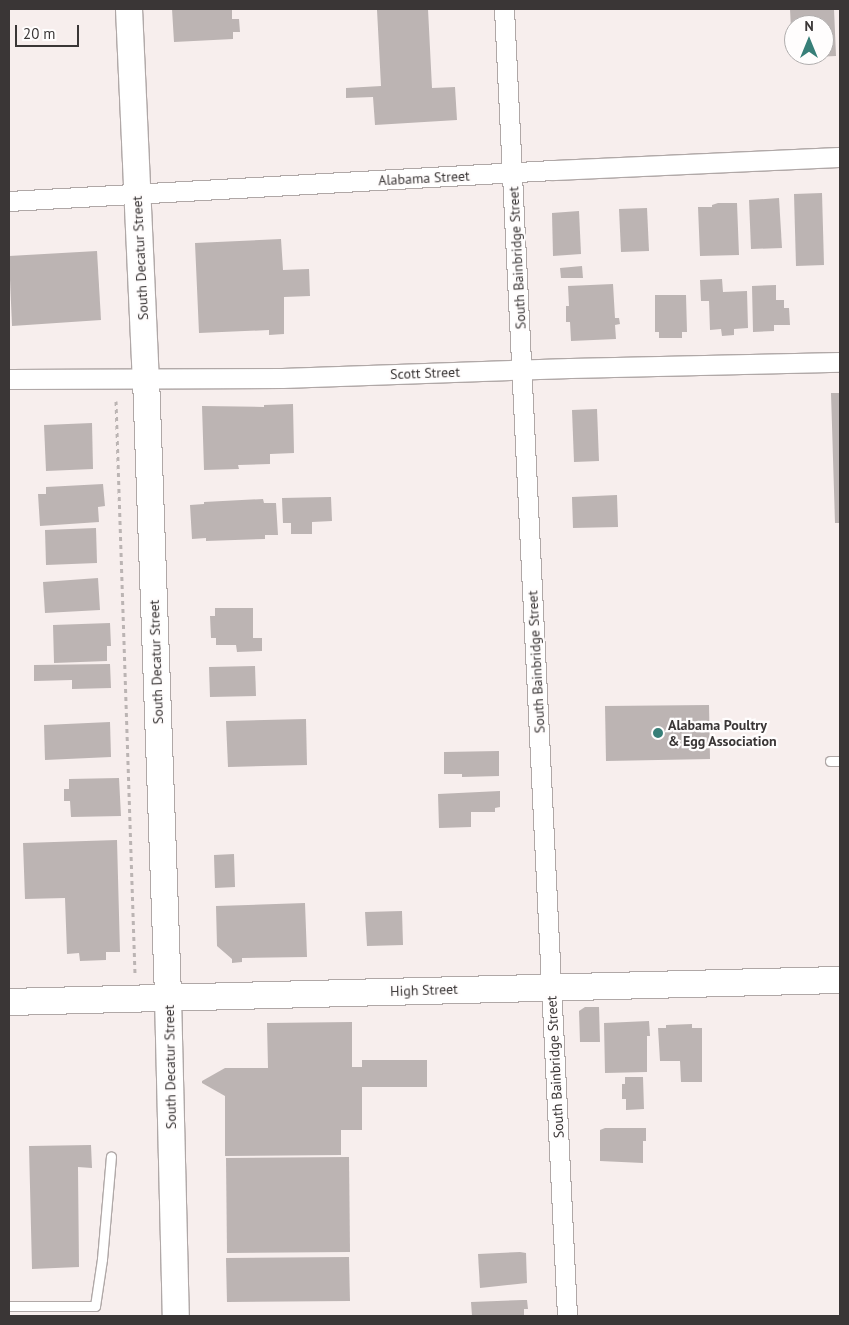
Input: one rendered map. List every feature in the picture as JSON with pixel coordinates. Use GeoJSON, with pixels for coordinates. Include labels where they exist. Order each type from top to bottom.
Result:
{"type":"FeatureCollection","features":[{"type":"Feature","properties":{"kind":"main road","name":"South Decatur Street"},"geometry":{"type":"LineString","coordinates":[[130,9],[146,378],[168,997],[176,1316]]}},
{"type":"Feature","properties":{"kind":"main road","name":"High Street"},"geometry":{"type":"LineString","coordinates":[[9,1002],[840,980]]}},
{"type":"Feature","properties":{"kind":"street","name":"South Bainbridge Street"},"geometry":{"type":"LineString","coordinates":[[504,9],[567,1316]]}},
{"type":"Feature","properties":{"kind":"street","name":"Alabama Street"},"geometry":{"type":"LineString","coordinates":[[9,201],[840,157]]}},
{"type":"Feature","properties":{"kind":"street","name":"Scott Street"},"geometry":{"type":"LineString","coordinates":[[9,379],[282,378],[840,362]]}},
{"type":"Feature","properties":{"kind":"lane"},"geometry":{"type":"LineString","coordinates":[[830,761],[840,761]]}},
{"type":"Feature","properties":{"kind":"lane"},"geometry":{"type":"LineString","coordinates":[[9,1306],[95,1306],[102,1259],[111,1156]]}},
{"type":"Feature","properties":{"kind":"path"},"geometry":{"type":"LineString","coordinates":[[116,401],[135,973]]}},
{"type":"Feature","properties":{"kind":"building"},"geometry":{"type":"Polygon","coordinates":[[[172,9],[232,9],[232,19],[239,19],[240,32],[233,32],[233,39],[174,42],[172,9]]]}},
{"type":"Feature","properties":{"kind":"building"},"geometry":{"type":"Polygon","coordinates":[[[428,9],[432,88],[455,87],[457,120],[375,125],[373,97],[346,98],[346,88],[381,86],[377,10],[428,9]]]}},
{"type":"Feature","properties":{"kind":"building"},"geometry":{"type":"Polygon","coordinates":[[[790,9],[834,9],[836,56],[834,56],[834,15],[790,15],[790,9]]]}},
{"type":"Feature","properties":{"kind":"building"},"geometry":{"type":"Polygon","coordinates":[[[822,193],[824,265],[796,266],[794,194],[822,193]]]}},
{"type":"Feature","properties":{"kind":"building"},"geometry":{"type":"Polygon","coordinates":[[[779,198],[782,248],[751,249],[749,200],[779,198]]]}},
{"type":"Feature","properties":{"kind":"building"},"geometry":{"type":"Polygon","coordinates":[[[718,203],[737,203],[739,255],[700,256],[698,207],[712,207],[712,205],[718,203]]]}},
{"type":"Feature","properties":{"kind":"building"},"geometry":{"type":"Polygon","coordinates":[[[647,208],[649,251],[621,252],[619,209],[647,208]]]}},
{"type":"Feature","properties":{"kind":"building"},"geometry":{"type":"Polygon","coordinates":[[[579,211],[581,254],[553,256],[552,213],[579,211]]]}},
{"type":"Feature","properties":{"kind":"building"},"geometry":{"type":"Polygon","coordinates":[[[281,239],[283,270],[309,269],[310,296],[284,297],[284,334],[269,335],[269,330],[199,333],[195,243],[281,239]]]}},
{"type":"Feature","properties":{"kind":"building"},"geometry":{"type":"Polygon","coordinates":[[[97,251],[101,320],[12,326],[9,256],[97,251]]]}},
{"type":"Feature","properties":{"kind":"building"},"geometry":{"type":"Polygon","coordinates":[[[582,266],[583,278],[561,278],[560,268],[582,266]]]}},
{"type":"Feature","properties":{"kind":"building"},"geometry":{"type":"Polygon","coordinates":[[[722,279],[723,292],[747,291],[748,328],[734,329],[734,335],[722,336],[721,329],[710,330],[709,301],[701,301],[700,280],[722,279]]]}},
{"type":"Feature","properties":{"kind":"building"},"geometry":{"type":"Polygon","coordinates":[[[613,284],[615,318],[619,318],[620,324],[615,325],[616,339],[571,341],[570,322],[566,322],[566,306],[569,306],[568,286],[613,284]]]}},
{"type":"Feature","properties":{"kind":"building"},"geometry":{"type":"Polygon","coordinates":[[[776,285],[776,300],[784,300],[784,308],[789,308],[790,325],[774,325],[774,331],[753,332],[752,286],[776,285]]]}},
{"type":"Feature","properties":{"kind":"building"},"geometry":{"type":"Polygon","coordinates":[[[655,295],[686,295],[687,332],[682,332],[682,338],[659,338],[659,332],[655,332],[655,295]]]}},
{"type":"Feature","properties":{"kind":"building"},"geometry":{"type":"Polygon","coordinates":[[[831,393],[840,393],[840,523],[835,523],[831,393]]]}},
{"type":"Feature","properties":{"kind":"building"},"geometry":{"type":"Polygon","coordinates":[[[293,404],[294,453],[270,454],[270,464],[238,465],[239,469],[204,470],[202,406],[264,407],[264,405],[293,404]]]}},
{"type":"Feature","properties":{"kind":"building"},"geometry":{"type":"Polygon","coordinates":[[[597,409],[599,461],[574,462],[572,410],[597,409]]]}},
{"type":"Feature","properties":{"kind":"building"},"geometry":{"type":"Polygon","coordinates":[[[92,423],[93,469],[46,471],[44,425],[92,423]]]}},
{"type":"Feature","properties":{"kind":"building"},"geometry":{"type":"Polygon","coordinates":[[[103,484],[105,506],[98,507],[99,522],[40,526],[38,494],[46,494],[46,487],[103,484]]]}},
{"type":"Feature","properties":{"kind":"building"},"geometry":{"type":"Polygon","coordinates":[[[617,495],[618,527],[573,528],[572,497],[617,495]]]}},
{"type":"Feature","properties":{"kind":"building"},"geometry":{"type":"Polygon","coordinates":[[[331,497],[332,521],[312,522],[312,534],[291,534],[291,523],[283,523],[282,498],[331,497]]]}},
{"type":"Feature","properties":{"kind":"building"},"geometry":{"type":"Polygon","coordinates":[[[263,499],[264,503],[276,503],[278,535],[265,535],[265,539],[206,541],[206,538],[192,539],[190,505],[204,504],[204,502],[263,499]]]}},
{"type":"Feature","properties":{"kind":"building"},"geometry":{"type":"Polygon","coordinates":[[[96,528],[97,563],[46,565],[45,530],[96,528]]]}},
{"type":"Feature","properties":{"kind":"building"},"geometry":{"type":"Polygon","coordinates":[[[98,578],[100,610],[45,613],[43,582],[98,578]]]}},
{"type":"Feature","properties":{"kind":"building"},"geometry":{"type":"Polygon","coordinates":[[[215,608],[253,608],[253,638],[262,638],[262,651],[237,652],[236,645],[216,645],[216,638],[211,638],[210,616],[215,616],[215,608]]]}},
{"type":"Feature","properties":{"kind":"building"},"geometry":{"type":"Polygon","coordinates":[[[110,623],[111,646],[107,646],[107,661],[54,663],[53,625],[110,623]]]}},
{"type":"Feature","properties":{"kind":"building"},"geometry":{"type":"Polygon","coordinates":[[[110,664],[111,688],[72,689],[72,680],[34,681],[34,665],[110,664]]]}},
{"type":"Feature","properties":{"kind":"building"},"geometry":{"type":"Polygon","coordinates":[[[255,666],[256,696],[210,697],[209,667],[255,666]]]}},
{"type":"Feature","properties":{"kind":"building","name":"Alabama Poultry & Egg Association"},"geometry":{"type":"Polygon","coordinates":[[[709,705],[710,759],[606,761],[605,706],[709,705]]]}},
{"type":"Feature","properties":{"kind":"building"},"geometry":{"type":"Polygon","coordinates":[[[306,719],[307,765],[228,767],[226,721],[306,719]]]}},
{"type":"Feature","properties":{"kind":"building"},"geometry":{"type":"Polygon","coordinates":[[[110,722],[111,757],[45,760],[44,725],[110,722]]]}},
{"type":"Feature","properties":{"kind":"building"},"geometry":{"type":"Polygon","coordinates":[[[499,751],[499,776],[462,777],[462,774],[444,774],[444,752],[499,751]]]}},
{"type":"Feature","properties":{"kind":"building"},"geometry":{"type":"Polygon","coordinates":[[[119,778],[121,816],[71,817],[70,801],[64,801],[64,789],[69,789],[69,779],[119,778]]]}},
{"type":"Feature","properties":{"kind":"building"},"geometry":{"type":"Polygon","coordinates":[[[500,791],[500,807],[495,808],[495,812],[471,812],[471,827],[439,828],[438,794],[500,791]]]}},
{"type":"Feature","properties":{"kind":"building"},"geometry":{"type":"Polygon","coordinates":[[[117,840],[120,952],[106,952],[106,960],[80,961],[79,953],[67,954],[65,898],[25,899],[23,843],[117,840]]]}},
{"type":"Feature","properties":{"kind":"building"},"geometry":{"type":"Polygon","coordinates":[[[234,854],[235,887],[215,888],[214,855],[234,854]]]}},
{"type":"Feature","properties":{"kind":"building"},"geometry":{"type":"Polygon","coordinates":[[[305,903],[307,957],[242,958],[242,962],[232,963],[232,959],[217,946],[216,906],[305,903]]]}},
{"type":"Feature","properties":{"kind":"building"},"geometry":{"type":"Polygon","coordinates":[[[402,911],[403,945],[367,946],[365,912],[402,911]]]}},
{"type":"Feature","properties":{"kind":"building"},"geometry":{"type":"Polygon","coordinates":[[[585,1007],[599,1007],[600,1042],[580,1042],[579,1011],[585,1007]]]}},
{"type":"Feature","properties":{"kind":"building"},"geometry":{"type":"Polygon","coordinates":[[[649,1021],[650,1036],[647,1036],[647,1072],[605,1073],[604,1023],[649,1021]]]}},
{"type":"Feature","properties":{"kind":"building"},"geometry":{"type":"Polygon","coordinates":[[[352,1022],[352,1067],[362,1067],[362,1060],[427,1060],[427,1087],[362,1087],[362,1130],[341,1130],[341,1155],[225,1156],[225,1096],[202,1083],[202,1081],[225,1068],[268,1068],[267,1023],[352,1022]]]}},
{"type":"Feature","properties":{"kind":"building"},"geometry":{"type":"Polygon","coordinates":[[[692,1024],[692,1028],[702,1028],[702,1082],[681,1082],[680,1061],[660,1061],[658,1028],[666,1028],[666,1025],[692,1024]]]}},
{"type":"Feature","properties":{"kind":"building"},"geometry":{"type":"Polygon","coordinates":[[[625,1077],[643,1077],[644,1109],[626,1110],[626,1099],[622,1099],[622,1084],[625,1084],[625,1077]]]}},
{"type":"Feature","properties":{"kind":"building"},"geometry":{"type":"Polygon","coordinates":[[[605,1128],[646,1128],[646,1141],[643,1141],[643,1163],[600,1161],[600,1130],[605,1128]]]}},
{"type":"Feature","properties":{"kind":"building"},"geometry":{"type":"Polygon","coordinates":[[[91,1145],[92,1168],[78,1167],[79,1267],[32,1269],[29,1146],[91,1145]]]}},
{"type":"Feature","properties":{"kind":"building"},"geometry":{"type":"Polygon","coordinates":[[[349,1157],[350,1252],[227,1253],[226,1158],[349,1157]]]}},
{"type":"Feature","properties":{"kind":"building"},"geometry":{"type":"Polygon","coordinates":[[[526,1253],[527,1283],[480,1288],[478,1254],[526,1253]]]}},
{"type":"Feature","properties":{"kind":"building"},"geometry":{"type":"Polygon","coordinates":[[[349,1257],[350,1301],[227,1302],[226,1258],[349,1257]]]}},
{"type":"Feature","properties":{"kind":"building"},"geometry":{"type":"Polygon","coordinates":[[[527,1300],[528,1309],[524,1309],[524,1316],[472,1316],[471,1302],[527,1300]]]}},
{"type":"Feature","properties":{"kind":"place","name":"Alabama Poultry & Egg Association"},"geometry":{"type":"Point","coordinates":[658,733]}}]}
